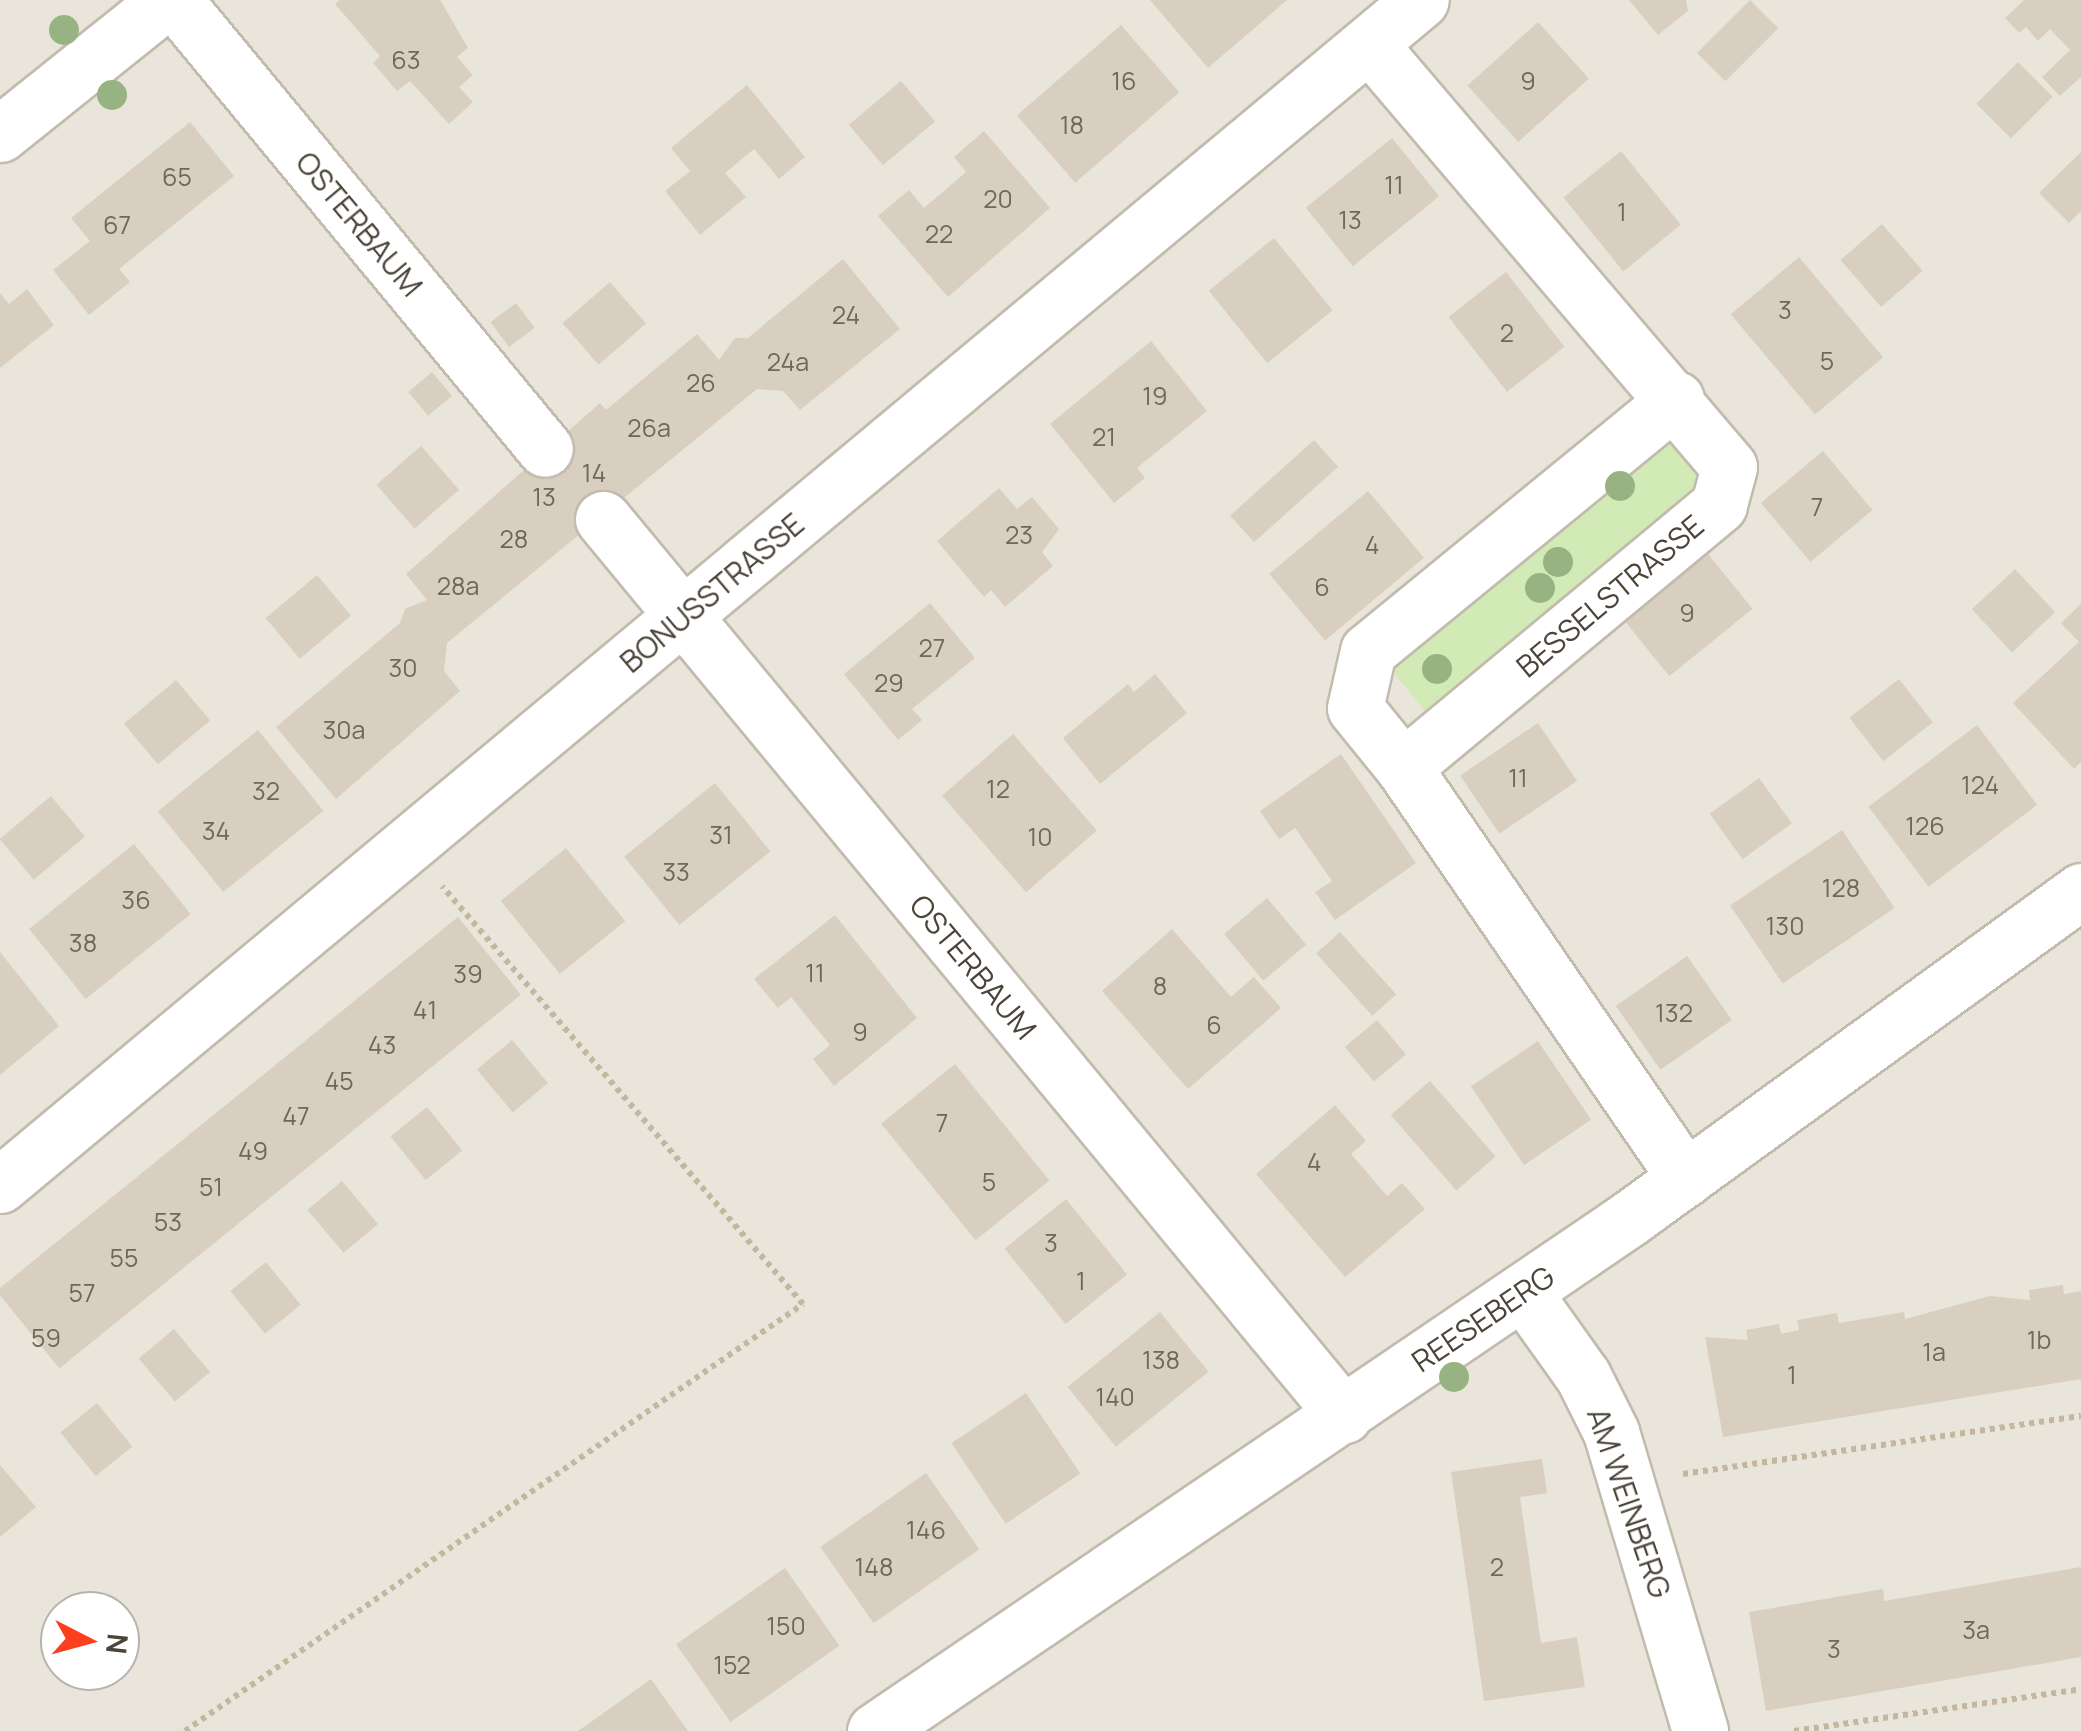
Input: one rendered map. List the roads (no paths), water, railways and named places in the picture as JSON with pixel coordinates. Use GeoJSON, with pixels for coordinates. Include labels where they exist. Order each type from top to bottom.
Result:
{"type":"FeatureCollection","features":[{"type":"Feature","properties":{"kind":"street"},"geometry":{"type":"LineString","coordinates":[[0,134],[171,0]]}},
{"type":"Feature","properties":{"kind":"street","name":"OSTERBAUM"},"geometry":{"type":"LineString","coordinates":[[171,0],[545,449]]}},
{"type":"Feature","properties":{"kind":"street","name":"BONUSSTRASSE"},"geometry":{"type":"LineString","coordinates":[[0,1185],[1422,0]]}},
{"type":"Feature","properties":{"kind":"street","name":"BESSELSTRASSE"},"geometry":{"type":"LineString","coordinates":[[1369,44],[1676,399],[1730,467],[1718,505],[1404,767]]}},
{"type":"Feature","properties":{"kind":"street"},"geometry":{"type":"LineString","coordinates":[[1676,399],[1368,650],[1354,708],[1404,767],[1686,1178]]}},
{"type":"Feature","properties":{"kind":"street","name":"OSTERBAUM"},"geometry":{"type":"LineString","coordinates":[[603,520],[1344,1415]]}},
{"type":"Feature","properties":{"kind":"street","name":"REESEBERG"},"geometry":{"type":"LineString","coordinates":[[875,1731],[1523,1292],[2081,891]]}},
{"type":"Feature","properties":{"kind":"street","name":"AM WEINBERG"},"geometry":{"type":"LineString","coordinates":[[1523,1292],[1583,1376],[1628,1482],[1700,1731]]}}]}
